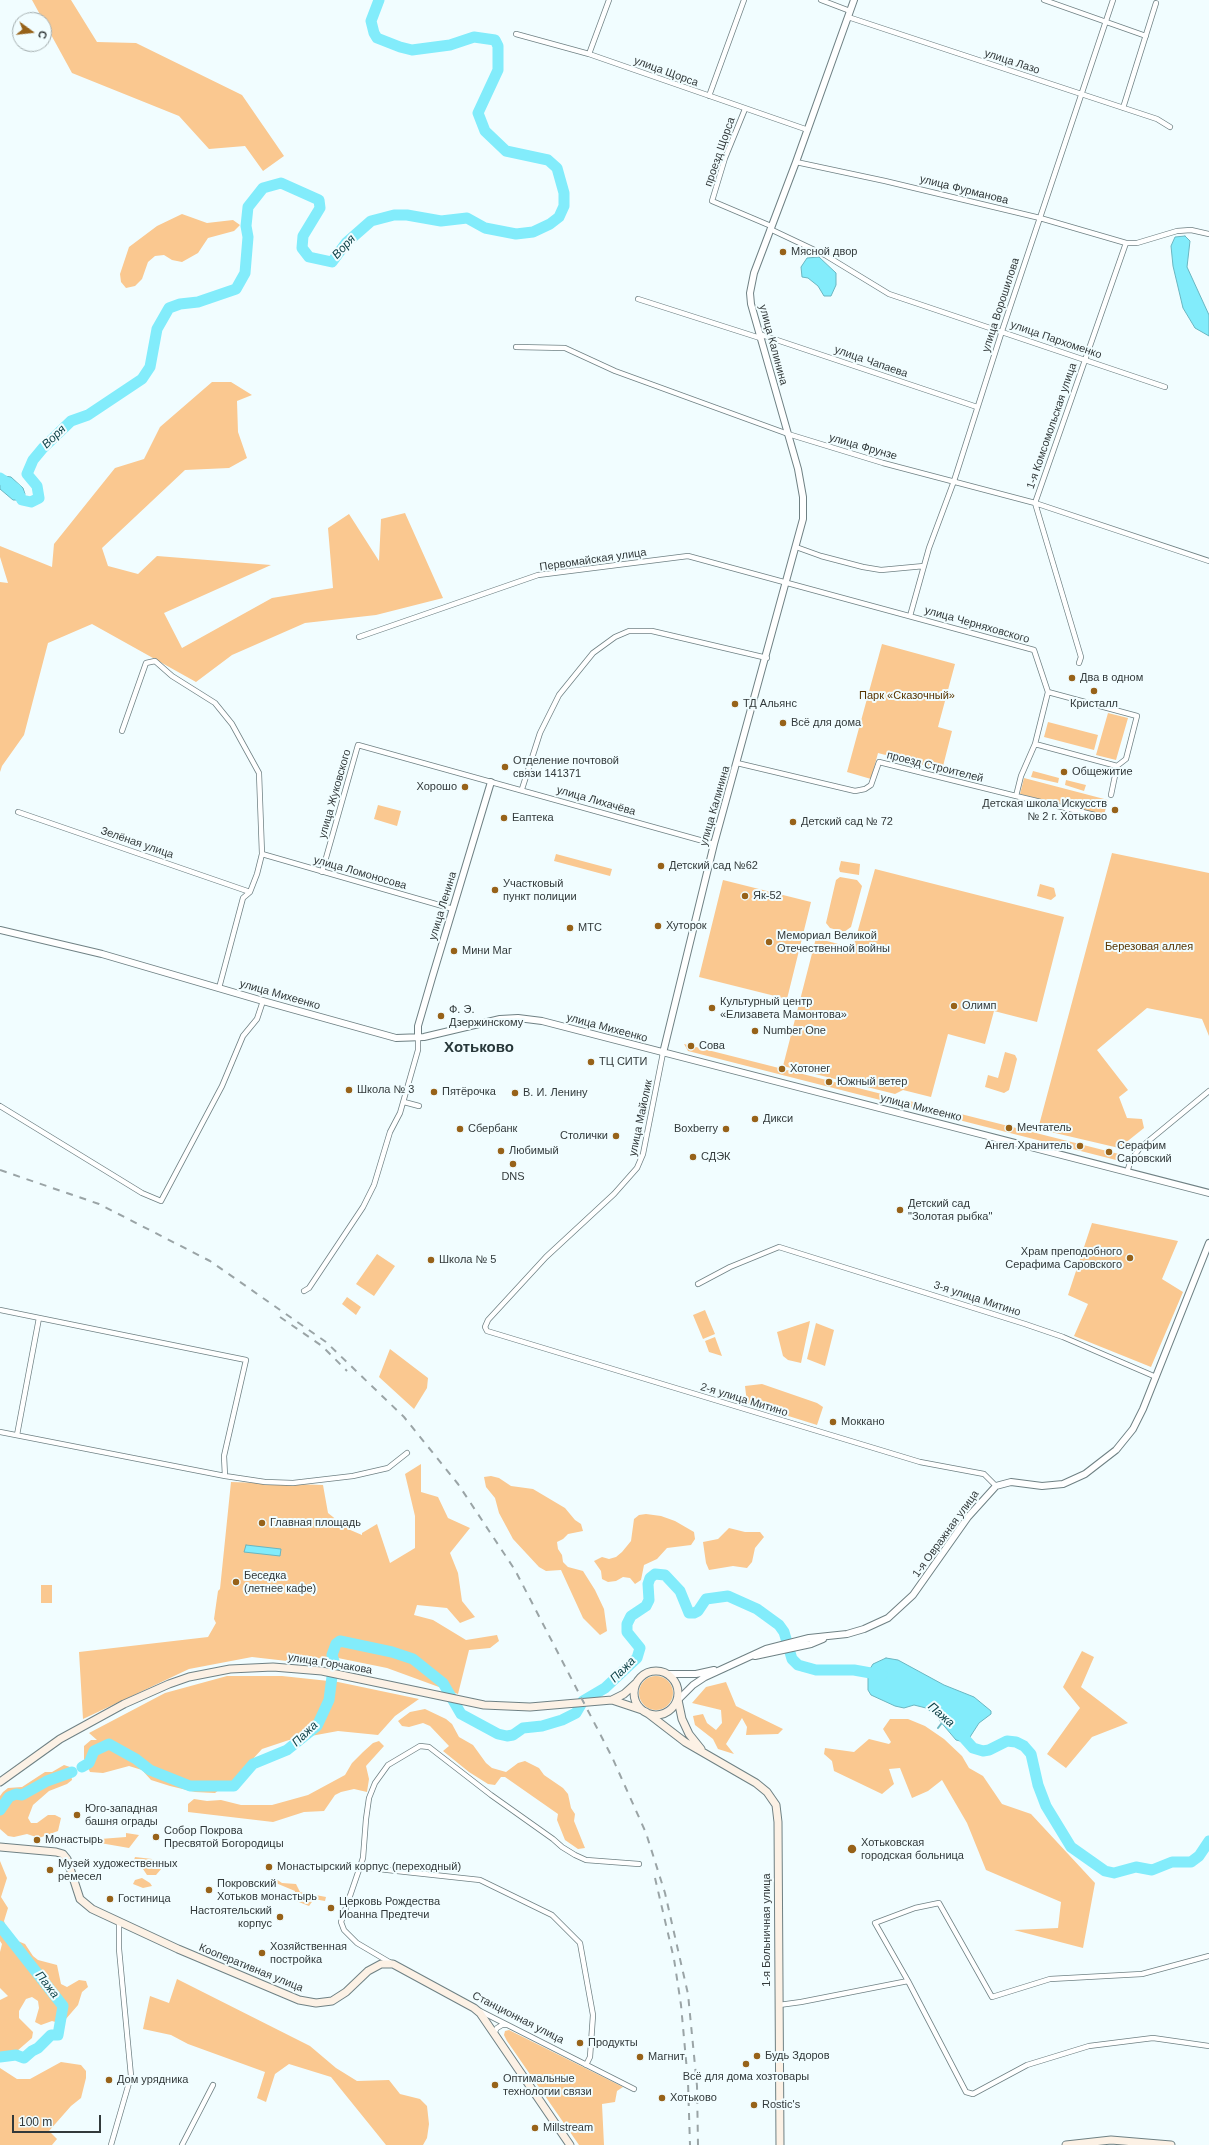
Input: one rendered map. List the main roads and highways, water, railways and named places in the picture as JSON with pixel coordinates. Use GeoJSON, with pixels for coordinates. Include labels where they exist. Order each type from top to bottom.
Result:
{"type":"FeatureCollection","features":[{"type":"Feature","properties":{"kind":"main road","name":"улица Горчакова"},"geometry":{"type":"LineString","coordinates":[[0,1782],[72,1732],[124,1704],[169,1684],[209,1673],[250,1667],[273,1667],[322,1671],[462,1702],[500,1707],[544,1706],[612,1700]]}},
{"type":"Feature","properties":{"kind":"main road"},"geometry":{"type":"LineString","coordinates":[[612,1700],[624,1694],[648,1672],[662,1671],[668,1674],[678,1685],[678,1700],[682,1719],[689,1734],[704,1752]]}},
{"type":"Feature","properties":{"kind":"main road"},"geometry":{"type":"LineString","coordinates":[[638,1681],[634,1696],[644,1711]]}},
{"type":"Feature","properties":{"kind":"main road"},"geometry":{"type":"LineString","coordinates":[[612,1700],[657,1715],[664,1714],[674,1706],[678,1700]]}},
{"type":"Feature","properties":{"kind":"main road","name":"1-я Больничная улица"},"geometry":{"type":"LineString","coordinates":[[644,1711],[685,1742],[762,1787],[776,1805],[778,1822],[780,2145]]}},
{"type":"Feature","properties":{"kind":"main road","name":"Кооперативная улица"},"geometry":{"type":"LineString","coordinates":[[0,1847],[56,1852],[63,1854],[67,1859],[80,1899],[92,1909],[286,1997],[308,2002],[324,2002],[339,1998],[368,1970],[381,1964],[393,1964]]}},
{"type":"Feature","properties":{"kind":"main road","name":"Станционная улица"},"geometry":{"type":"LineString","coordinates":[[393,1964],[474,2008],[494,2034],[570,2145]]}},
{"type":"Feature","properties":{"kind":"main road"},"geometry":{"type":"LineString","coordinates":[[1066,2145],[1110,2140],[1171,2145]]}},
{"type":"Feature","properties":{"kind":"water"},"geometry":{"type":"Polygon","coordinates":[[[1185,236],[1190,241],[1187,267],[1209,315],[1209,336],[1195,328],[1183,308],[1173,266],[1171,246],[1175,237],[1185,236]]]}},
{"type":"Feature","properties":{"kind":"water"},"geometry":{"type":"Polygon","coordinates":[[[819,257],[836,273],[836,285],[831,296],[824,296],[818,286],[808,278],[802,277],[801,267],[807,258],[819,257]]]}},
{"type":"Feature","properties":{"kind":"water"},"geometry":{"type":"Polygon","coordinates":[[[4,476],[11,477],[23,488],[25,494],[22,500],[13,500],[0,489],[0,478],[3,479],[4,476]]]}},
{"type":"Feature","properties":{"kind":"water"},"geometry":{"type":"Polygon","coordinates":[[[246,1545],[281,1549],[280,1556],[244,1552],[246,1545]]]}},
{"type":"Feature","properties":{"kind":"water"},"geometry":{"type":"Polygon","coordinates":[[[886,1658],[898,1660],[944,1685],[974,1697],[991,1711],[991,1714],[979,1723],[970,1737],[960,1741],[956,1740],[934,1714],[926,1708],[914,1705],[904,1708],[895,1706],[871,1695],[868,1690],[868,1672],[873,1664],[886,1658]]]}},
{"type":"Feature","properties":{"kind":"waterway","name":"Воря"},"geometry":{"type":"LineString","coordinates":[[0,478],[16,489],[22,500],[31,502],[39,498],[37,486],[27,474],[33,460],[43,448],[71,421],[88,415],[142,379],[150,367],[157,329],[169,308],[180,304],[198,302],[236,289],[245,273],[248,237],[246,226],[248,207],[263,188],[281,183],[319,200],[320,208],[303,236],[302,248],[309,257],[332,262],[346,243],[371,221],[394,215],[407,215],[441,221],[467,218],[485,228],[516,234],[533,232],[550,224],[559,217],[564,206],[564,193],[557,168],[548,160],[506,151],[485,131],[478,113],[498,70],[498,46],[495,40],[474,37],[450,45],[412,50],[400,47],[377,38],[374,33],[371,21],[379,0]]}},
{"type":"Feature","properties":{"kind":"waterway","name":"Пажа"},"geometry":{"type":"LineString","coordinates":[[82,1767],[89,1763],[94,1751],[109,1744],[136,1759],[150,1770],[190,1786],[234,1786],[253,1764],[287,1750],[317,1726],[329,1700],[334,1661],[332,1655],[336,1644],[340,1641],[392,1652],[413,1659],[443,1683],[461,1714],[498,1734],[507,1736],[513,1735],[523,1728],[542,1726],[562,1720],[576,1713],[583,1701],[605,1688],[637,1658],[640,1648],[627,1632],[627,1624],[631,1616],[646,1606],[649,1600],[648,1584],[650,1578],[655,1574],[665,1575],[680,1591],[689,1613],[698,1611],[706,1599],[728,1596],[757,1609],[779,1625],[784,1632],[792,1659],[798,1665],[816,1670],[854,1670],[882,1675]]}},
{"type":"Feature","properties":{"kind":"waterway"},"geometry":{"type":"LineString","coordinates":[[938,1728],[941,1724]]}},
{"type":"Feature","properties":{"kind":"waterway","name":"Пажа"},"geometry":{"type":"LineString","coordinates":[[956,1729],[973,1748],[983,1751],[989,1750],[1007,1741],[1016,1742],[1024,1746],[1031,1754],[1038,1785],[1046,1806],[1071,1847],[1105,1871],[1114,1873],[1136,1867],[1152,1870],[1172,1862],[1191,1862],[1199,1856],[1209,1841]]}},
{"type":"Feature","properties":{"kind":"waterway","name":"Пажа"},"geometry":{"type":"LineString","coordinates":[[0,1810],[9,1797],[16,1794],[22,1795],[47,1781],[72,1772]]}},
{"type":"Feature","properties":{"kind":"waterway","name":"Пажа"},"geometry":{"type":"LineString","coordinates":[[0,1926],[63,2006],[58,2035],[51,2035],[38,2048],[24,2058],[16,2055],[0,2057]]}},
{"type":"Feature","properties":{"kind":"railway"},"geometry":{"type":"LineString","coordinates":[[0,1170],[99,1204],[210,1261],[326,1342],[404,1417],[458,1484],[515,1570],[612,1757],[646,1833],[665,1893],[688,1994],[697,2086],[698,2145]]}},
{"type":"Feature","properties":{"kind":"railway"},"geometry":{"type":"LineString","coordinates":[[280,1317],[322,1346],[347,1371]]}},
{"type":"Feature","properties":{"kind":"railway"},"geometry":{"type":"LineString","coordinates":[[655,1878],[674,1959],[681,2005],[688,2082],[690,2145]]}},
{"type":"Feature","properties":{"kind":"place","name":"Мясной двор"},"geometry":{"type":"Point","coordinates":[783,252]}},
{"type":"Feature","properties":{"kind":"place","name":"Два в одном"},"geometry":{"type":"Point","coordinates":[1072,678]}},
{"type":"Feature","properties":{"kind":"place","name":"Кристалл"},"geometry":{"type":"Point","coordinates":[1094,691]}},
{"type":"Feature","properties":{"kind":"place","name":"ТД Альянс"},"geometry":{"type":"Point","coordinates":[735,704]}},
{"type":"Feature","properties":{"kind":"place","name":"Всё для дома"},"geometry":{"type":"Point","coordinates":[783,723]}},
{"type":"Feature","properties":{"kind":"place","name":"Отделение почтовой связи 141371"},"geometry":{"type":"Point","coordinates":[505,767]}},
{"type":"Feature","properties":{"kind":"place","name":"Общежитие"},"geometry":{"type":"Point","coordinates":[1064,772]}},
{"type":"Feature","properties":{"kind":"place","name":"Хорошо"},"geometry":{"type":"Point","coordinates":[465,787]}},
{"type":"Feature","properties":{"kind":"place","name":"Детская школа Искусств № 2 г. Хотьково"},"geometry":{"type":"Point","coordinates":[1115,810]}},
{"type":"Feature","properties":{"kind":"place","name":"Еаптека"},"geometry":{"type":"Point","coordinates":[504,818]}},
{"type":"Feature","properties":{"kind":"place","name":"Детский сад № 72"},"geometry":{"type":"Point","coordinates":[793,822]}},
{"type":"Feature","properties":{"kind":"place","name":"Детский сад №62"},"geometry":{"type":"Point","coordinates":[661,866]}},
{"type":"Feature","properties":{"kind":"place","name":"Участковый пункт полиции"},"geometry":{"type":"Point","coordinates":[495,890]}},
{"type":"Feature","properties":{"kind":"place","name":"Як-52"},"geometry":{"type":"Point","coordinates":[745,896]}},
{"type":"Feature","properties":{"kind":"place","name":"Хуторок"},"geometry":{"type":"Point","coordinates":[658,926]}},
{"type":"Feature","properties":{"kind":"place","name":"МТС"},"geometry":{"type":"Point","coordinates":[570,928]}},
{"type":"Feature","properties":{"kind":"place","name":"Мемориал Великой Отечественной войны"},"geometry":{"type":"Point","coordinates":[769,942]}},
{"type":"Feature","properties":{"kind":"place","name":"Мини Маг"},"geometry":{"type":"Point","coordinates":[454,951]}},
{"type":"Feature","properties":{"kind":"place","name":"Олимп"},"geometry":{"type":"Point","coordinates":[954,1006]}},
{"type":"Feature","properties":{"kind":"place","name":"Культурный центр «Елизавета Мамонтова»"},"geometry":{"type":"Point","coordinates":[712,1008]}},
{"type":"Feature","properties":{"kind":"place","name":"Ф. Э. Дзержинскому"},"geometry":{"type":"Point","coordinates":[441,1016]}},
{"type":"Feature","properties":{"kind":"place","name":"Number One"},"geometry":{"type":"Point","coordinates":[755,1031]}},
{"type":"Feature","properties":{"kind":"place","name":"Сова"},"geometry":{"type":"Point","coordinates":[691,1046]}},
{"type":"Feature","properties":{"kind":"place","name":"ТЦ СИТИ"},"geometry":{"type":"Point","coordinates":[591,1062]}},
{"type":"Feature","properties":{"kind":"place","name":"Хотонег"},"geometry":{"type":"Point","coordinates":[782,1069]}},
{"type":"Feature","properties":{"kind":"place","name":"Южный ветер"},"geometry":{"type":"Point","coordinates":[829,1082]}},
{"type":"Feature","properties":{"kind":"place","name":"Школа № 3"},"geometry":{"type":"Point","coordinates":[349,1090]}},
{"type":"Feature","properties":{"kind":"place","name":"Пятёрочка"},"geometry":{"type":"Point","coordinates":[434,1092]}},
{"type":"Feature","properties":{"kind":"place","name":"В. И. Ленину"},"geometry":{"type":"Point","coordinates":[515,1093]}},
{"type":"Feature","properties":{"kind":"place","name":"Дикси"},"geometry":{"type":"Point","coordinates":[755,1119]}},
{"type":"Feature","properties":{"kind":"place","name":"Мечтатель"},"geometry":{"type":"Point","coordinates":[1009,1128]}},
{"type":"Feature","properties":{"kind":"place","name":"Сбербанк"},"geometry":{"type":"Point","coordinates":[460,1129]}},
{"type":"Feature","properties":{"kind":"place","name":"Boxberry"},"geometry":{"type":"Point","coordinates":[726,1129]}},
{"type":"Feature","properties":{"kind":"place","name":"Столички"},"geometry":{"type":"Point","coordinates":[616,1136]}},
{"type":"Feature","properties":{"kind":"place","name":"Ангел Хранитель"},"geometry":{"type":"Point","coordinates":[1080,1146]}},
{"type":"Feature","properties":{"kind":"place","name":"Любимый"},"geometry":{"type":"Point","coordinates":[501,1151]}},
{"type":"Feature","properties":{"kind":"place","name":"Серафим Саровский"},"geometry":{"type":"Point","coordinates":[1109,1152]}},
{"type":"Feature","properties":{"kind":"place","name":"СДЭК"},"geometry":{"type":"Point","coordinates":[693,1157]}},
{"type":"Feature","properties":{"kind":"place","name":"DNS"},"geometry":{"type":"Point","coordinates":[513,1164]}},
{"type":"Feature","properties":{"kind":"place","name":"Детский сад \"Золотая рыбка\""},"geometry":{"type":"Point","coordinates":[900,1210]}},
{"type":"Feature","properties":{"kind":"place","name":"Храм преподобного Серафима Саровского"},"geometry":{"type":"Point","coordinates":[1130,1258]}},
{"type":"Feature","properties":{"kind":"place","name":"Школа № 5"},"geometry":{"type":"Point","coordinates":[431,1260]}},
{"type":"Feature","properties":{"kind":"place","name":"Моккано"},"geometry":{"type":"Point","coordinates":[833,1422]}},
{"type":"Feature","properties":{"kind":"place","name":"Главная площадь"},"geometry":{"type":"Point","coordinates":[262,1523]}},
{"type":"Feature","properties":{"kind":"place","name":"Беседка (летнее кафе)"},"geometry":{"type":"Point","coordinates":[236,1582]}},
{"type":"Feature","properties":{"kind":"place","name":"Юго-западная башня ограды"},"geometry":{"type":"Point","coordinates":[77,1815]}},
{"type":"Feature","properties":{"kind":"place","name":"Собор Покрова Пресвятой Богородицы"},"geometry":{"type":"Point","coordinates":[156,1837]}},
{"type":"Feature","properties":{"kind":"place","name":"Монастырь"},"geometry":{"type":"Point","coordinates":[37,1840]}},
{"type":"Feature","properties":{"kind":"place","name":"Хотьковская городская больница"},"geometry":{"type":"Point","coordinates":[852,1849]}},
{"type":"Feature","properties":{"kind":"place","name":"Монастырский корпус (переходный)"},"geometry":{"type":"Point","coordinates":[269,1867]}},
{"type":"Feature","properties":{"kind":"place","name":"Музей художественных ремесел"},"geometry":{"type":"Point","coordinates":[50,1870]}},
{"type":"Feature","properties":{"kind":"place","name":"Покровский Хотьков монастырь"},"geometry":{"type":"Point","coordinates":[209,1890]}},
{"type":"Feature","properties":{"kind":"place","name":"Гостиница"},"geometry":{"type":"Point","coordinates":[110,1899]}},
{"type":"Feature","properties":{"kind":"place","name":"Церковь Рождества Иоанна Предтечи"},"geometry":{"type":"Point","coordinates":[331,1908]}},
{"type":"Feature","properties":{"kind":"place","name":"Настоятельский корпус"},"geometry":{"type":"Point","coordinates":[280,1917]}},
{"type":"Feature","properties":{"kind":"place","name":"Хозяйственная постройка"},"geometry":{"type":"Point","coordinates":[262,1953]}},
{"type":"Feature","properties":{"kind":"place","name":"Продукты"},"geometry":{"type":"Point","coordinates":[580,2043]}},
{"type":"Feature","properties":{"kind":"place","name":"Будь Здоров"},"geometry":{"type":"Point","coordinates":[757,2056]}},
{"type":"Feature","properties":{"kind":"place","name":"Магнит"},"geometry":{"type":"Point","coordinates":[640,2057]}},
{"type":"Feature","properties":{"kind":"place","name":"Всё для дома хозтовары"},"geometry":{"type":"Point","coordinates":[746,2064]}},
{"type":"Feature","properties":{"kind":"place","name":"Дом урядника"},"geometry":{"type":"Point","coordinates":[109,2080]}},
{"type":"Feature","properties":{"kind":"place","name":"Оптимальные технологии связи"},"geometry":{"type":"Point","coordinates":[495,2085]}},
{"type":"Feature","properties":{"kind":"place","name":"Хотьково"},"geometry":{"type":"Point","coordinates":[662,2098]}},
{"type":"Feature","properties":{"kind":"place","name":"Rostic's"},"geometry":{"type":"Point","coordinates":[754,2105]}},
{"type":"Feature","properties":{"kind":"place","name":"Millstream"},"geometry":{"type":"Point","coordinates":[535,2128]}},
{"type":"Feature","properties":{"kind":"district","name":"Хотьково"},"geometry":{"type":"Point","coordinates":[479,1048]}},
{"type":"Feature","properties":{"kind":"park label","name":"Парк «Сказочный»"},"geometry":{"type":"Point","coordinates":[907,696]}},
{"type":"Feature","properties":{"kind":"park label","name":"Березовая аллея"},"geometry":{"type":"Point","coordinates":[1149,947]}}]}
